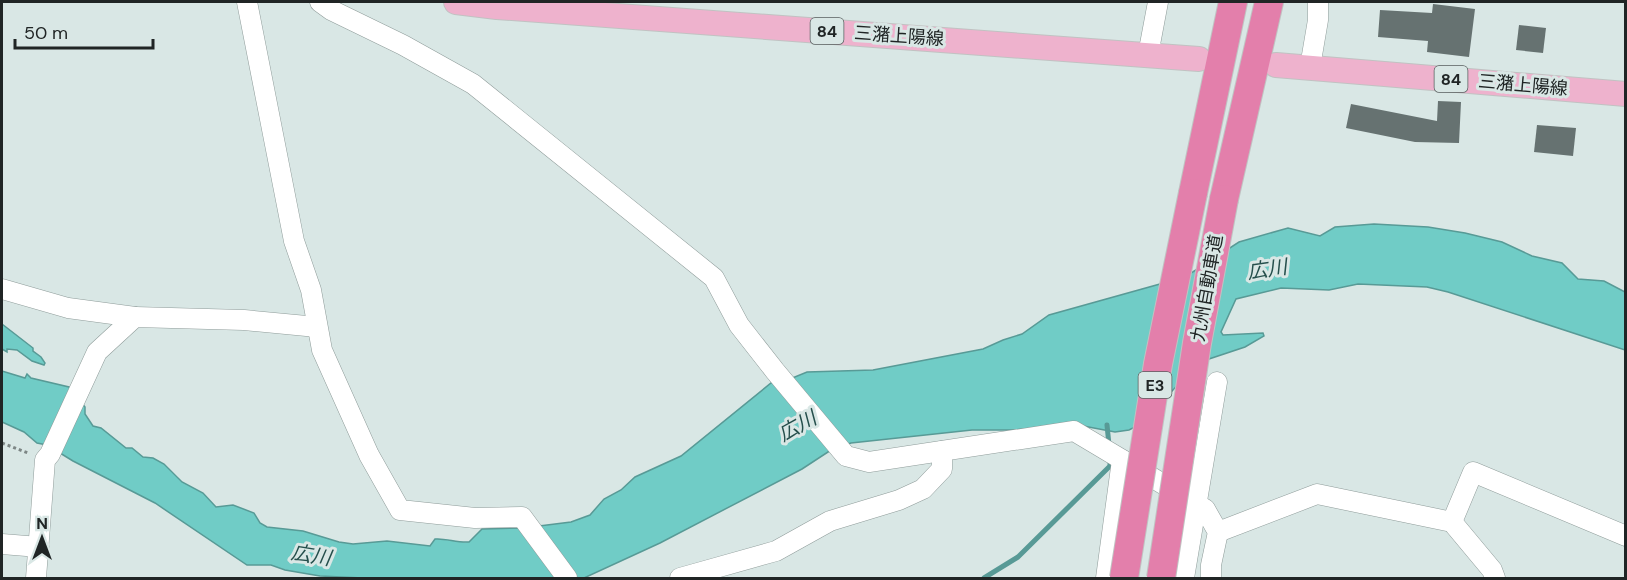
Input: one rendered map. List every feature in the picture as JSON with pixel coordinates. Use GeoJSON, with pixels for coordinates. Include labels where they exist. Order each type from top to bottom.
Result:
{"type":"FeatureCollection","features":[{"type":"Feature","properties":{"kind":"highway","name":"九州自動車道"},"geometry":{"type":"LineString","coordinates":[[1124,579],[1158,364],[1233,2]]}},
{"type":"Feature","properties":{"kind":"highway","name":"九州自動車道"},"geometry":{"type":"LineString","coordinates":[[1161,579],[1197,343],[1224,199],[1269,2]]}},
{"type":"Feature","properties":{"kind":"main road","name":"三潴上陽線"},"geometry":{"type":"LineString","coordinates":[[456,2],[497,7],[1198,59]]}},
{"type":"Feature","properties":{"kind":"main road","name":"三潴上陽線"},"geometry":{"type":"LineString","coordinates":[[1276,65],[1626,93]]}},
{"type":"Feature","properties":{"kind":"street"},"geometry":{"type":"LineString","coordinates":[[247,2],[294,241],[311,290],[322,350],[369,455],[400,510],[475,518],[522,517],[567,579]]}},
{"type":"Feature","properties":{"kind":"street"},"geometry":{"type":"LineString","coordinates":[[320,2],[331,10],[403,45],[473,84],[714,278],[740,325],[846,456],[869,462],[1074,431],[1205,509],[1218,532],[1211,565],[1211,579]]}},
{"type":"Feature","properties":{"kind":"street"},"geometry":{"type":"LineString","coordinates":[[1148,55],[1158,2]]}},
{"type":"Feature","properties":{"kind":"street"},"geometry":{"type":"LineString","coordinates":[[1310,68],[1318,20],[1318,2]]}},
{"type":"Feature","properties":{"kind":"street"},"geometry":{"type":"LineString","coordinates":[[2,289],[68,308],[135,317],[244,320],[317,327]]}},
{"type":"Feature","properties":{"kind":"street"},"geometry":{"type":"LineString","coordinates":[[36,579],[47,457],[97,352],[135,317]]}},
{"type":"Feature","properties":{"kind":"street"},"geometry":{"type":"LineString","coordinates":[[1184,579],[1216,382]]}},
{"type":"Feature","properties":{"kind":"street"},"geometry":{"type":"LineString","coordinates":[[680,579],[776,551],[830,521],[899,500],[923,489],[942,469],[942,451]]}},
{"type":"Feature","properties":{"kind":"street"},"geometry":{"type":"LineString","coordinates":[[1106,579],[1122,460]]}},
{"type":"Feature","properties":{"kind":"street"},"geometry":{"type":"LineString","coordinates":[[1452,522],[1473,472],[1626,536]]}},
{"type":"Feature","properties":{"kind":"street"},"geometry":{"type":"LineString","coordinates":[[1218,532],[1317,494],[1452,522],[1492,570],[1496,579]]}},
{"type":"Feature","properties":{"kind":"street"},"geometry":{"type":"LineString","coordinates":[[2,544],[39,547]]}},
{"type":"Feature","properties":{"kind":"path"},"geometry":{"type":"LineString","coordinates":[[2,443],[47,457]]}},
{"type":"Feature","properties":{"kind":"water","name":"広川"},"geometry":{"type":"Polygon","coordinates":[[[1374,224],[1428,227],[1502,242],[1532,256],[1562,263],[1578,279],[1604,281],[1625,292],[1625,350],[1427,287],[1358,284],[1329,290],[1281,288],[1236,299],[1221,332],[1223,335],[1263,333],[1264,336],[1245,347],[1203,361],[1141,424],[1129,430],[1115,432],[1078,425],[1014,430],[972,430],[851,443],[831,450],[802,469],[660,543],[584,578],[363,578],[320,576],[285,570],[271,565],[247,565],[155,503],[47,445],[37,443],[24,432],[2,422],[2,371],[25,378],[27,374],[31,378],[69,387],[85,407],[85,414],[93,426],[101,428],[126,448],[132,448],[143,457],[153,458],[164,464],[182,482],[203,493],[216,507],[233,505],[254,513],[260,523],[267,527],[303,531],[353,544],[387,541],[430,546],[435,539],[469,542],[482,529],[523,528],[571,522],[590,515],[604,499],[621,490],[635,477],[681,456],[771,383],[807,372],[873,370],[983,349],[1022,334],[1049,315],[1185,277],[1239,242],[1288,228],[1320,236],[1335,227],[1374,224]]]}},
{"type":"Feature","properties":{"kind":"water"},"geometry":{"type":"Polygon","coordinates":[[[2,324],[33,348],[33,351],[45,363],[44,365],[32,361],[17,350],[7,349],[7,352],[2,349],[2,324]]]}},
{"type":"Feature","properties":{"kind":"building"},"geometry":{"type":"Polygon","coordinates":[[[1433,4],[1475,9],[1469,57],[1427,52],[1428,41],[1378,37],[1380,10],[1432,13],[1433,4]]]}},
{"type":"Feature","properties":{"kind":"building"},"geometry":{"type":"Polygon","coordinates":[[[1519,25],[1546,28],[1543,53],[1516,50],[1519,25]]]}},
{"type":"Feature","properties":{"kind":"building"},"geometry":{"type":"Polygon","coordinates":[[[1438,101],[1461,102],[1459,143],[1415,142],[1346,128],[1351,104],[1437,121],[1438,101]]]}},
{"type":"Feature","properties":{"kind":"building"},"geometry":{"type":"Polygon","coordinates":[[[1537,125],[1576,128],[1573,156],[1534,152],[1537,125]]]}},
{"type":"Feature","properties":{"kind":"waterway"},"geometry":{"type":"LineString","coordinates":[[1107,425],[1109,445]]}},
{"type":"Feature","properties":{"kind":"waterway"},"geometry":{"type":"LineString","coordinates":[[984,578],[1018,557],[1110,466],[1110,457]]}}]}
